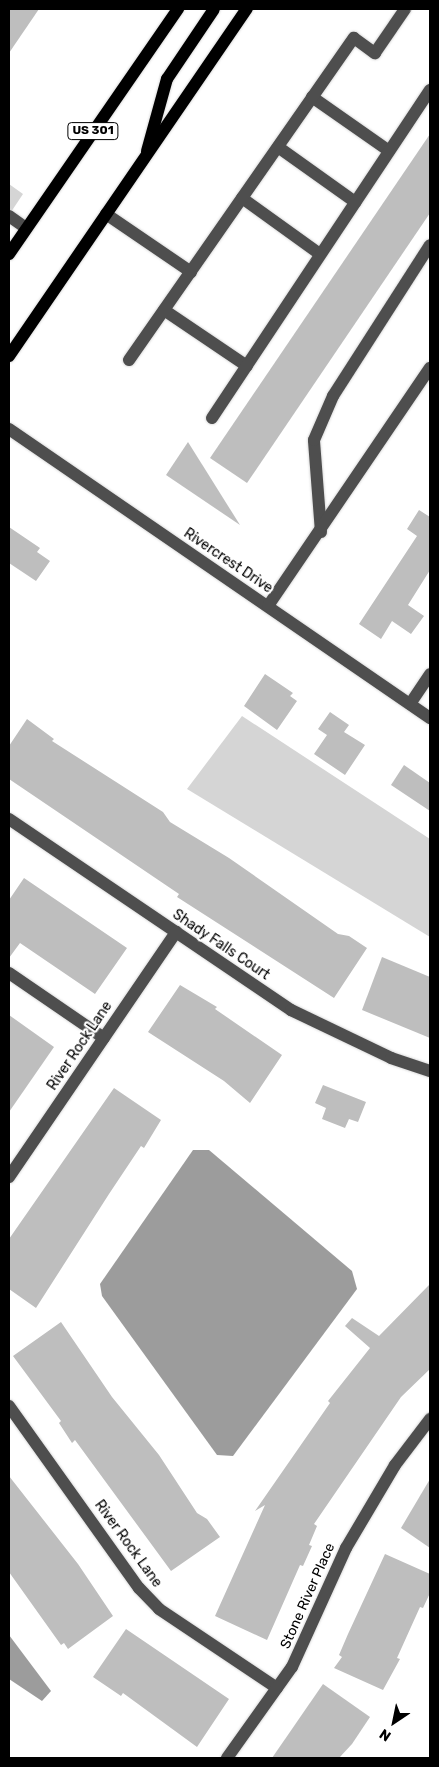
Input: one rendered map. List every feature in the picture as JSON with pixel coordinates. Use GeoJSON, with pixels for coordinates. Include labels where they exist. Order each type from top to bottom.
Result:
{"type":"FeatureCollection","features":[{"type":"Feature","properties":{"kind":"main road","name":"US 301"},"geometry":{"type":"LineString","coordinates":[[9,254],[178,9]]}},
{"type":"Feature","properties":{"kind":"main road"},"geometry":{"type":"LineString","coordinates":[[146,156],[152,125],[167,79],[214,9]]}},
{"type":"Feature","properties":{"kind":"main road"},"geometry":{"type":"LineString","coordinates":[[9,356],[247,9]]}},
{"type":"Feature","properties":{"kind":"street"},"geometry":{"type":"LineString","coordinates":[[129,360],[354,38],[375,53],[405,9]]}},
{"type":"Feature","properties":{"kind":"street"},"geometry":{"type":"LineString","coordinates":[[212,418],[430,90]]}},
{"type":"Feature","properties":{"kind":"street"},"geometry":{"type":"LineString","coordinates":[[312,97],[389,151]]}},
{"type":"Feature","properties":{"kind":"street"},"geometry":{"type":"LineString","coordinates":[[278,147],[355,202]]}},
{"type":"Feature","properties":{"kind":"street"},"geometry":{"type":"LineString","coordinates":[[242,198],[320,254]]}},
{"type":"Feature","properties":{"kind":"street"},"geometry":{"type":"LineString","coordinates":[[106,214],[191,272]]}},
{"type":"Feature","properties":{"kind":"street"},"geometry":{"type":"LineString","coordinates":[[9,216],[26,228]]}},
{"type":"Feature","properties":{"kind":"street"},"geometry":{"type":"LineString","coordinates":[[320,532],[314,440],[333,396],[430,245]]}},
{"type":"Feature","properties":{"kind":"street"},"geometry":{"type":"LineString","coordinates":[[164,310],[246,366]]}},
{"type":"Feature","properties":{"kind":"street"},"geometry":{"type":"LineString","coordinates":[[268,606],[430,368]]}},
{"type":"Feature","properties":{"kind":"street","name":"Rivercrest Drive"},"geometry":{"type":"LineString","coordinates":[[9,429],[430,718]]}},
{"type":"Feature","properties":{"kind":"street"},"geometry":{"type":"LineString","coordinates":[[410,704],[430,674]]}},
{"type":"Feature","properties":{"kind":"street","name":"Shady Falls Court"},"geometry":{"type":"LineString","coordinates":[[9,819],[291,1010],[391,1058],[430,1071]]}},
{"type":"Feature","properties":{"kind":"street","name":"River Rock Lane"},"geometry":{"type":"LineString","coordinates":[[9,1176],[176,932]]}},
{"type":"Feature","properties":{"kind":"street"},"geometry":{"type":"LineString","coordinates":[[9,973],[25,987],[104,1038]]}},
{"type":"Feature","properties":{"kind":"street"},"geometry":{"type":"LineString","coordinates":[[9,986],[25,987]]}},
{"type":"Feature","properties":{"kind":"street","name":"River Rock Lane"},"geometry":{"type":"LineString","coordinates":[[9,1406],[139,1588],[158,1609],[277,1688]]}},
{"type":"Feature","properties":{"kind":"street","name":"Stone River Place"},"geometry":{"type":"LineString","coordinates":[[227,1758],[277,1688],[306,1640],[330,1579],[354,1533],[394,1465],[430,1419]]}},
{"type":"Feature","properties":{"kind":"shaded area"},"geometry":{"type":"Polygon","coordinates":[[[9,184],[23,194],[9,215],[9,184]]]}},
{"type":"Feature","properties":{"kind":"shaded area"},"geometry":{"type":"Polygon","coordinates":[[[242,716],[430,839],[430,937],[187,789],[242,716]]]}},
{"type":"Feature","properties":{"kind":"shaded area"},"geometry":{"type":"Polygon","coordinates":[[[193,1150],[209,1150],[352,1271],[357,1289],[233,1456],[217,1455],[102,1296],[100,1284],[193,1150]]]}},
{"type":"Feature","properties":{"kind":"shaded area"},"geometry":{"type":"Polygon","coordinates":[[[9,1635],[51,1691],[42,1701],[9,1679],[9,1635]]]}},
{"type":"Feature","properties":{"kind":"building"},"geometry":{"type":"Polygon","coordinates":[[[9,9],[39,9],[9,53],[9,9]]]}},
{"type":"Feature","properties":{"kind":"building"},"geometry":{"type":"Polygon","coordinates":[[[430,134],[430,213],[247,483],[210,458],[430,134]]]}},
{"type":"Feature","properties":{"kind":"building"},"geometry":{"type":"Polygon","coordinates":[[[188,442],[240,525],[166,475],[188,442]]]}},
{"type":"Feature","properties":{"kind":"building"},"geometry":{"type":"Polygon","coordinates":[[[419,510],[430,517],[430,570],[408,605],[424,616],[411,634],[392,621],[381,639],[359,624],[417,536],[407,529],[419,510]]]}},
{"type":"Feature","properties":{"kind":"building"},"geometry":{"type":"Polygon","coordinates":[[[9,527],[40,548],[37,552],[50,561],[36,581],[9,563],[9,527]]]}},
{"type":"Feature","properties":{"kind":"building"},"geometry":{"type":"Polygon","coordinates":[[[265,674],[293,693],[290,696],[297,701],[277,730],[244,706],[265,674]]]}},
{"type":"Feature","properties":{"kind":"building"},"geometry":{"type":"Polygon","coordinates":[[[330,712],[349,725],[344,732],[365,745],[345,775],[314,754],[327,735],[318,729],[330,712]]]}},
{"type":"Feature","properties":{"kind":"building"},"geometry":{"type":"Polygon","coordinates":[[[27,719],[54,739],[52,741],[163,812],[170,822],[229,858],[338,934],[349,936],[367,948],[334,998],[177,897],[179,894],[9,779],[9,746],[27,719]]]}},
{"type":"Feature","properties":{"kind":"building"},"geometry":{"type":"Polygon","coordinates":[[[404,765],[430,783],[430,811],[391,785],[404,765]]]}},
{"type":"Feature","properties":{"kind":"building"},"geometry":{"type":"Polygon","coordinates":[[[24,878],[127,948],[95,994],[20,943],[9,958],[9,900],[24,878]]]}},
{"type":"Feature","properties":{"kind":"building"},"geometry":{"type":"Polygon","coordinates":[[[382,957],[430,977],[430,1038],[362,1010],[382,957]]]}},
{"type":"Feature","properties":{"kind":"building"},"geometry":{"type":"Polygon","coordinates":[[[180,985],[217,1007],[215,1009],[282,1055],[250,1103],[224,1081],[148,1032],[180,985]]]}},
{"type":"Feature","properties":{"kind":"building"},"geometry":{"type":"Polygon","coordinates":[[[9,1015],[54,1047],[9,1112],[9,1015]]]}},
{"type":"Feature","properties":{"kind":"building"},"geometry":{"type":"Polygon","coordinates":[[[323,1085],[366,1102],[358,1122],[349,1119],[345,1128],[322,1119],[326,1108],[315,1103],[323,1085]]]}},
{"type":"Feature","properties":{"kind":"building"},"geometry":{"type":"Polygon","coordinates":[[[114,1088],[161,1120],[144,1148],[141,1146],[109,1194],[36,1308],[9,1289],[9,1239],[114,1088]]]}},
{"type":"Feature","properties":{"kind":"building"},"geometry":{"type":"Polygon","coordinates":[[[430,1284],[430,1369],[401,1397],[314,1524],[317,1526],[309,1545],[312,1546],[303,1566],[300,1565],[267,1640],[215,1616],[265,1505],[255,1511],[330,1403],[328,1401],[370,1348],[345,1326],[352,1318],[379,1336],[430,1284]]]}},
{"type":"Feature","properties":{"kind":"building"},"geometry":{"type":"Polygon","coordinates":[[[61,1322],[112,1397],[159,1455],[197,1513],[207,1519],[220,1537],[171,1571],[75,1440],[72,1443],[59,1423],[61,1421],[13,1356],[61,1322]]]}},
{"type":"Feature","properties":{"kind":"building"},"geometry":{"type":"Polygon","coordinates":[[[9,1476],[78,1564],[113,1616],[68,1649],[64,1643],[61,1645],[9,1572],[9,1476]]]}},
{"type":"Feature","properties":{"kind":"building"},"geometry":{"type":"Polygon","coordinates":[[[430,1479],[430,1548],[401,1528],[430,1479]]]}},
{"type":"Feature","properties":{"kind":"building"},"geometry":{"type":"Polygon","coordinates":[[[385,1554],[430,1574],[430,1593],[423,1608],[420,1607],[397,1658],[400,1659],[383,1690],[334,1668],[342,1657],[339,1655],[385,1554]]]}},
{"type":"Feature","properties":{"kind":"building"},"geometry":{"type":"Polygon","coordinates":[[[126,1629],[229,1699],[197,1747],[123,1693],[121,1696],[93,1677],[126,1629]]]}},
{"type":"Feature","properties":{"kind":"building"},"geometry":{"type":"Polygon","coordinates":[[[323,1684],[370,1717],[352,1744],[339,1758],[272,1758],[323,1684]]]}}]}
